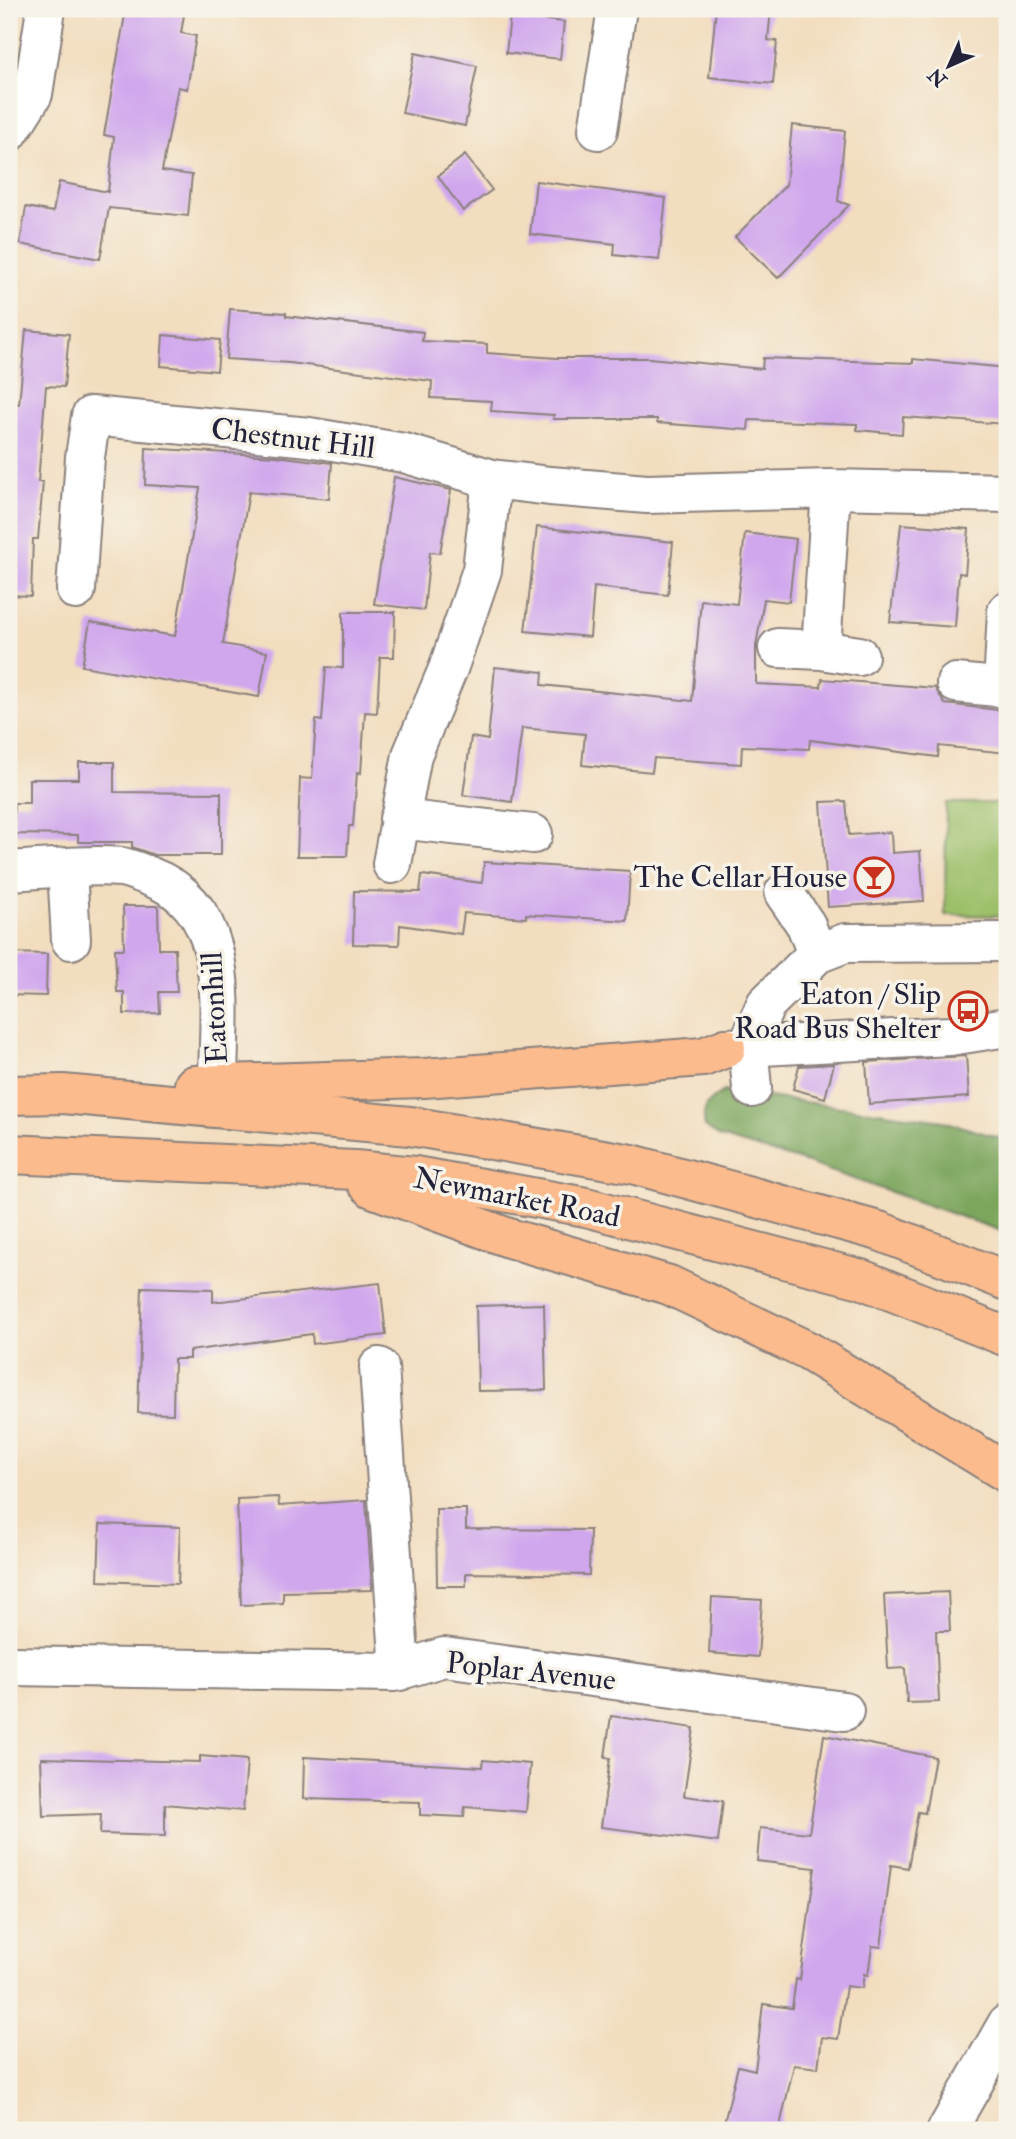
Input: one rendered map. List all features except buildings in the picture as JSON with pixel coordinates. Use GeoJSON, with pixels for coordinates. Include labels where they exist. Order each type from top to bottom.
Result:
{"type":"FeatureCollection","features":[{"type":"Feature","properties":{"kind":"highway"},"geometry":{"type":"LineString","coordinates":[[63,1094],[218,1084],[424,1078],[703,1057],[737,1046]]}},
{"type":"Feature","properties":{"kind":"highway","name":"Newmarket Road"},"geometry":{"type":"LineString","coordinates":[[9,1096],[63,1094],[410,1126],[632,1164],[879,1231],[1007,1281]]}},
{"type":"Feature","properties":{"kind":"highway","name":"Newmarket Road"},"geometry":{"type":"LineString","coordinates":[[9,1154],[355,1170],[415,1176],[586,1207],[861,1279],[1007,1337]]}},
{"type":"Feature","properties":{"kind":"highway"},"geometry":{"type":"LineString","coordinates":[[355,1170],[372,1188],[509,1238],[669,1285],[808,1351],[1007,1474]]}},
{"type":"Feature","properties":{"kind":"street"},"geometry":{"type":"LineString","coordinates":[[9,132],[33,94],[46,9]]}},
{"type":"Feature","properties":{"kind":"street"},"geometry":{"type":"LineString","coordinates":[[598,130],[617,9]]}},
{"type":"Feature","properties":{"kind":"street","name":"Chestnut Hill"},"geometry":{"type":"LineString","coordinates":[[76,590],[85,457],[93,400],[404,453],[492,479],[647,494],[831,489],[1007,494]]}},
{"type":"Feature","properties":{"kind":"street"},"geometry":{"type":"LineString","coordinates":[[392,864],[412,755],[448,669],[482,570],[492,479]]}},
{"type":"Feature","properties":{"kind":"street"},"geometry":{"type":"LineString","coordinates":[[821,650],[831,489]]}},
{"type":"Feature","properties":{"kind":"street"},"geometry":{"type":"LineString","coordinates":[[956,682],[1005,687],[1007,611]]}},
{"type":"Feature","properties":{"kind":"street"},"geometry":{"type":"LineString","coordinates":[[778,648],[821,650],[859,656]]}},
{"type":"Feature","properties":{"kind":"street"},"geometry":{"type":"LineString","coordinates":[[399,819],[533,834]]}},
{"type":"Feature","properties":{"kind":"street","name":"Eatonhill"},"geometry":{"type":"LineString","coordinates":[[9,871],[123,867],[170,884],[200,918],[212,941],[219,986],[218,1084]]}},
{"type":"Feature","properties":{"kind":"street"},"geometry":{"type":"LineString","coordinates":[[67,868],[71,940]]}},
{"type":"Feature","properties":{"kind":"street"},"geometry":{"type":"LineString","coordinates":[[785,893],[806,925],[817,954]]}},
{"type":"Feature","properties":{"kind":"street"},"geometry":{"type":"LineString","coordinates":[[737,1046],[766,1004],[817,954],[845,943],[1007,942]]}},
{"type":"Feature","properties":{"kind":"street"},"geometry":{"type":"LineString","coordinates":[[737,1046],[950,1036],[1007,1027]]}},
{"type":"Feature","properties":{"kind":"street"},"geometry":{"type":"LineString","coordinates":[[737,1046],[752,1088]]}},
{"type":"Feature","properties":{"kind":"street"},"geometry":{"type":"LineString","coordinates":[[379,1367],[400,1671]]}},
{"type":"Feature","properties":{"kind":"street","name":"Poplar Avenue"},"geometry":{"type":"LineString","coordinates":[[9,1666],[400,1671],[444,1657],[844,1711]]}},
{"type":"Feature","properties":{"kind":"street"},"geometry":{"type":"LineString","coordinates":[[947,2130],[1004,2036]]}},
{"type":"Feature","properties":{"kind":"green space"},"geometry":{"type":"Polygon","coordinates":[[[946,803],[1007,803],[1007,916],[945,915],[946,803]]]}},
{"type":"Feature","properties":{"kind":"green space"},"geometry":{"type":"Polygon","coordinates":[[[724,1091],[943,1121],[1007,1140],[1007,1233],[805,1162],[720,1137],[705,1127],[704,1114],[710,1102],[724,1091]]]}},
{"type":"Feature","properties":{"kind":"place","name":"The Cellar House"},"geometry":{"type":"Point","coordinates":[874,877]}},
{"type":"Feature","properties":{"kind":"place","name":"Eaton / Slip Road Bus Shelter"},"geometry":{"type":"Point","coordinates":[968,1011]}}]}
